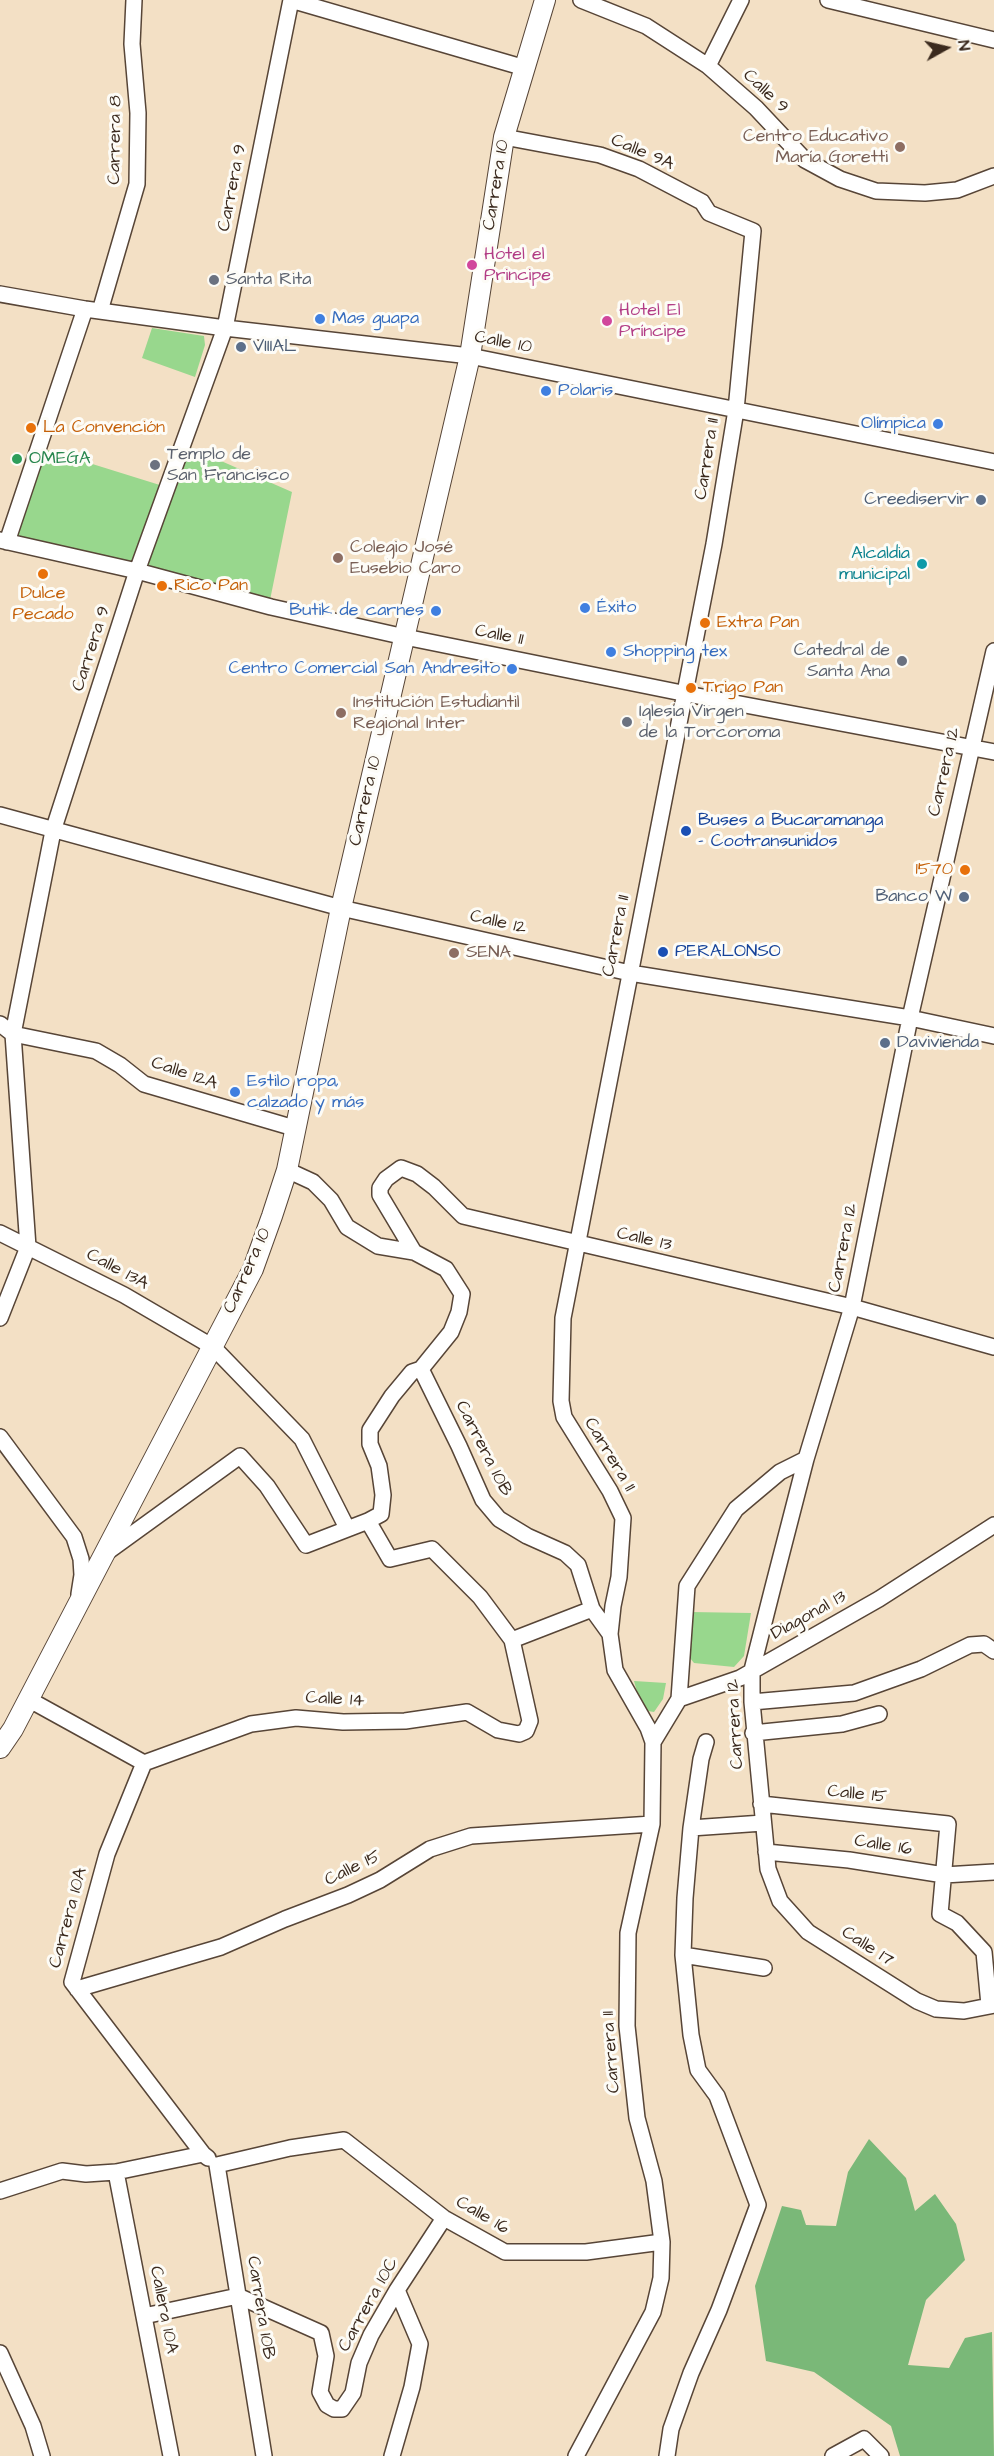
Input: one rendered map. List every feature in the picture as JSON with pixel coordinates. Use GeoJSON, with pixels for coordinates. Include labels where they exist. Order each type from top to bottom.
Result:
{"type":"FeatureCollection","features":[{"type":"Feature","properties":{"kind":"street","name":"Carrera 8"},"geometry":{"type":"LineString","coordinates":[[3,541],[92,310],[137,184],[138,113],[132,44],[134,0]]}},
{"type":"Feature","properties":{"kind":"street"},"geometry":{"type":"LineString","coordinates":[[291,0],[525,68]]}},
{"type":"Feature","properties":{"kind":"street","name":"Carrera 9"},"geometry":{"type":"LineString","coordinates":[[0,1318],[28,1247],[13,1034],[53,831],[137,571],[225,328],[291,0]]}},
{"type":"Feature","properties":{"kind":"street","name":"Carrera 10"},"geometry":{"type":"LineString","coordinates":[[0,1748],[28,1699],[253,1269],[286,1170],[341,908],[470,356],[504,137],[545,0]]}},
{"type":"Feature","properties":{"kind":"street","name":"Calle 9"},"geometry":{"type":"LineString","coordinates":[[581,0],[646,26],[708,66],[756,108],[805,160],[840,179],[876,191],[924,193],[957,190],[994,176]]}},
{"type":"Feature","properties":{"kind":"street"},"geometry":{"type":"LineString","coordinates":[[708,66],[741,0]]}},
{"type":"Feature","properties":{"kind":"street"},"geometry":{"type":"LineString","coordinates":[[828,0],[994,40]]}},
{"type":"Feature","properties":{"kind":"street","name":"Calle 9A"},"geometry":{"type":"LineString","coordinates":[[504,137],[600,155],[639,168],[702,202],[709,213],[753,231]]}},
{"type":"Feature","properties":{"kind":"street","name":"Carrera 11"},"geometry":{"type":"LineString","coordinates":[[576,2456],[653,2312],[661,2278],[662,2242],[654,2181],[637,2118],[627,2026],[628,1933],[652,1824],[653,1742],[648,1728],[615,1670],[610,1634],[619,1576],[623,1518],[610,1491],[564,1417],[561,1401],[563,1318],[714,544],[736,410],[753,231]]}},
{"type":"Feature","properties":{"kind":"street","name":"Calle 10"},"geometry":{"type":"LineString","coordinates":[[0,294],[92,310],[225,328],[470,356],[994,462]]}},
{"type":"Feature","properties":{"kind":"street","name":"Calle 11"},"geometry":{"type":"LineString","coordinates":[[3,541],[137,571],[271,607],[405,637],[994,752]]}},
{"type":"Feature","properties":{"kind":"street","name":"Carrera 12"},"geometry":{"type":"LineString","coordinates":[[766,1852],[753,1732],[752,1670],[807,1459],[852,1307],[910,1018],[994,651]]}},
{"type":"Feature","properties":{"kind":"street","name":"Calle 12"},"geometry":{"type":"LineString","coordinates":[[0,815],[341,908],[630,973],[910,1018],[994,1036]]}},
{"type":"Feature","properties":{"kind":"street","name":"Calle 12A"},"geometry":{"type":"LineString","coordinates":[[0,1024],[13,1034],[96,1051],[120,1065],[144,1084],[294,1128]]}},
{"type":"Feature","properties":{"kind":"street","name":"Calle 13"},"geometry":{"type":"LineString","coordinates":[[414,1252],[380,1195],[380,1188],[386,1179],[401,1168],[417,1174],[434,1187],[463,1216],[578,1245],[852,1307],[994,1347]]}},
{"type":"Feature","properties":{"kind":"street"},"geometry":{"type":"LineString","coordinates":[[103,1554],[240,1456],[267,1486],[306,1545],[381,1514],[383,1496],[379,1467],[370,1444],[370,1430],[392,1396],[412,1372],[421,1369],[451,1332],[459,1312],[462,1294],[446,1269],[414,1252],[378,1246],[347,1227],[331,1200],[314,1182],[286,1170]]}},
{"type":"Feature","properties":{"kind":"street","name":"Calle 13A"},"geometry":{"type":"LineString","coordinates":[[0,1233],[124,1295],[213,1347]]}},
{"type":"Feature","properties":{"kind":"street"},"geometry":{"type":"LineString","coordinates":[[213,1347],[302,1439],[347,1528]]}},
{"type":"Feature","properties":{"kind":"street","name":"Carrera 10B"},"geometry":{"type":"LineString","coordinates":[[421,1369],[483,1500],[499,1519],[527,1536],[565,1553],[578,1565],[592,1609]]}},
{"type":"Feature","properties":{"kind":"street"},"geometry":{"type":"LineString","coordinates":[[0,1437],[74,1537],[81,1559],[82,1575],[76,1607]]}},
{"type":"Feature","properties":{"kind":"street"},"geometry":{"type":"LineString","coordinates":[[653,1742],[679,1699],[687,1586],[736,1509],[780,1472],[807,1459]]}},
{"type":"Feature","properties":{"kind":"street"},"geometry":{"type":"LineString","coordinates":[[368,1521],[390,1559],[432,1549],[480,1597],[512,1640],[592,1609]]}},
{"type":"Feature","properties":{"kind":"street","name":"Diagonal 13"},"geometry":{"type":"LineString","coordinates":[[679,1699],[740,1678],[879,1599],[994,1526]]}},
{"type":"Feature","properties":{"kind":"street","name":"Carrera 11"},"geometry":{"type":"LineString","coordinates":[[592,1609],[610,1634]]}},
{"type":"Feature","properties":{"kind":"street","name":"Calle 14"},"geometry":{"type":"LineString","coordinates":[[144,1763],[251,1724],[296,1718],[343,1722],[405,1722],[466,1712],[498,1730],[519,1734],[526,1731],[530,1721],[512,1640]]}},
{"type":"Feature","properties":{"kind":"street"},"geometry":{"type":"LineString","coordinates":[[752,1702],[854,1692],[921,1669],[970,1645],[984,1644],[994,1651]]}},
{"type":"Feature","properties":{"kind":"street"},"geometry":{"type":"LineString","coordinates":[[28,1699],[144,1763]]}},
{"type":"Feature","properties":{"kind":"street"},"geometry":{"type":"LineString","coordinates":[[753,1732],[842,1724],[879,1714]]}},
{"type":"Feature","properties":{"kind":"street"},"geometry":{"type":"LineString","coordinates":[[667,2456],[671,2429],[691,2373],[719,2310],[758,2205],[717,2096],[698,2070],[691,2035],[683,1954],[684,1898],[691,1828],[701,1759],[706,1742]]}},
{"type":"Feature","properties":{"kind":"street","name":"Carrera 10A"},"geometry":{"type":"LineString","coordinates":[[144,1763],[107,1854],[72,1982],[203,2154],[217,2165]]}},
{"type":"Feature","properties":{"kind":"street","name":"Calle 15"},"geometry":{"type":"LineString","coordinates":[[761,1804],[948,1824],[944,1875]]}},
{"type":"Feature","properties":{"kind":"street"},"geometry":{"type":"LineString","coordinates":[[691,1828],[763,1823]]}},
{"type":"Feature","properties":{"kind":"street","name":"Calle 15"},"geometry":{"type":"LineString","coordinates":[[77,1989],[221,1947],[380,1880],[430,1848],[471,1836],[652,1824]]}},
{"type":"Feature","properties":{"kind":"street","name":"Calle 16"},"geometry":{"type":"LineString","coordinates":[[766,1852],[849,1860],[944,1875],[994,1872]]}},
{"type":"Feature","properties":{"kind":"street","name":"Calle 17"},"geometry":{"type":"LineString","coordinates":[[766,1852],[768,1869],[780,1901],[808,1932],[825,1944],[905,1994],[936,2009],[964,2011],[992,2005]]}},
{"type":"Feature","properties":{"kind":"street"},"geometry":{"type":"LineString","coordinates":[[944,1875],[940,1914],[957,1923],[984,1952],[992,2005]]}},
{"type":"Feature","properties":{"kind":"street"},"geometry":{"type":"LineString","coordinates":[[683,1954],[764,1968]]}},
{"type":"Feature","properties":{"kind":"street","name":"Calle 16"},"geometry":{"type":"LineString","coordinates":[[217,2165],[290,2148],[344,2140],[444,2218],[505,2252],[586,2252],[662,2242]]}},
{"type":"Feature","properties":{"kind":"street"},"geometry":{"type":"LineString","coordinates":[[0,2191],[62,2171],[86,2174],[116,2172],[203,2154]]}},
{"type":"Feature","properties":{"kind":"street","name":"Carrera 10B"},"geometry":{"type":"LineString","coordinates":[[217,2165],[264,2456]]}},
{"type":"Feature","properties":{"kind":"street","name":"Callera 10A"},"geometry":{"type":"LineString","coordinates":[[116,2172],[171,2456]]}},
{"type":"Feature","properties":{"kind":"street","name":"Carrera 10C"},"geometry":{"type":"LineString","coordinates":[[238,2296],[321,2332],[326,2356],[320,2392],[327,2405],[334,2409],[342,2409],[352,2393],[359,2362],[397,2290],[444,2218]]}},
{"type":"Feature","properties":{"kind":"street"},"geometry":{"type":"LineString","coordinates":[[392,2456],[412,2387],[420,2344],[397,2290]]}},
{"type":"Feature","properties":{"kind":"street"},"geometry":{"type":"LineString","coordinates":[[144,2316],[238,2296]]}},
{"type":"Feature","properties":{"kind":"street"},"geometry":{"type":"LineString","coordinates":[[0,2353],[10,2370],[33,2426],[42,2456]]}},
{"type":"Feature","properties":{"kind":"street"},"geometry":{"type":"LineString","coordinates":[[833,2456],[864,2439],[881,2456]]}},
{"type":"Feature","properties":{"kind":"green space"},"geometry":{"type":"Polygon","coordinates":[[[152,328],[204,336],[205,345],[195,377],[142,358],[152,328]]]}},
{"type":"Feature","properties":{"kind":"green space"},"geometry":{"type":"Polygon","coordinates":[[[180,443],[292,492],[270,600],[5,539],[41,448],[163,486],[180,443]]]}},
{"type":"Feature","properties":{"kind":"green space"},"geometry":{"type":"Polygon","coordinates":[[[691,1612],[751,1613],[744,1656],[734,1667],[694,1663],[690,1658],[691,1612]]]}},
{"type":"Feature","properties":{"kind":"green space"},"geometry":{"type":"Polygon","coordinates":[[[634,1681],[666,1683],[663,1699],[654,1712],[642,1710],[634,1681]]]}},
{"type":"Feature","properties":{"kind":"green space"},"geometry":{"type":"Polygon","coordinates":[[[869,2139],[906,2178],[915,2211],[935,2194],[956,2224],[965,2260],[926,2300],[908,2365],[949,2368],[965,2338],[992,2332],[994,2456],[900,2456],[891,2426],[814,2372],[766,2361],[755,2286],[782,2206],[801,2210],[806,2225],[836,2226],[848,2172],[869,2139]]]}},
{"type":"Feature","properties":{"kind":"place","name":"Centro Educativo María Goretti"},"geometry":{"type":"Point","coordinates":[900,147]}},
{"type":"Feature","properties":{"kind":"place","name":"Hotel el Principe"},"geometry":{"type":"Point","coordinates":[472,265]}},
{"type":"Feature","properties":{"kind":"place","name":"Santa Rita"},"geometry":{"type":"Point","coordinates":[214,280]}},
{"type":"Feature","properties":{"kind":"place","name":"Mas guapa"},"geometry":{"type":"Point","coordinates":[320,319]}},
{"type":"Feature","properties":{"kind":"place","name":"Hotel El Príncipe"},"geometry":{"type":"Point","coordinates":[607,321]}},
{"type":"Feature","properties":{"kind":"place","name":"VIIIAL"},"geometry":{"type":"Point","coordinates":[241,347]}},
{"type":"Feature","properties":{"kind":"place","name":"Polaris"},"geometry":{"type":"Point","coordinates":[546,391]}},
{"type":"Feature","properties":{"kind":"place","name":"Olímpica"},"geometry":{"type":"Point","coordinates":[938,424]}},
{"type":"Feature","properties":{"kind":"place","name":"La Convención"},"geometry":{"type":"Point","coordinates":[31,428]}},
{"type":"Feature","properties":{"kind":"place","name":"OMEGA"},"geometry":{"type":"Point","coordinates":[17,459]}},
{"type":"Feature","properties":{"kind":"place","name":"Templo de San Francisco"},"geometry":{"type":"Point","coordinates":[155,465]}},
{"type":"Feature","properties":{"kind":"place","name":"Creediservir"},"geometry":{"type":"Point","coordinates":[981,500]}},
{"type":"Feature","properties":{"kind":"place","name":"Colegio José Eusebio Caro"},"geometry":{"type":"Point","coordinates":[338,558]}},
{"type":"Feature","properties":{"kind":"place","name":"Alcaldia municipal"},"geometry":{"type":"Point","coordinates":[922,564]}},
{"type":"Feature","properties":{"kind":"place","name":"Dulce Pecado"},"geometry":{"type":"Point","coordinates":[43,574]}},
{"type":"Feature","properties":{"kind":"place","name":"Rico Pan"},"geometry":{"type":"Point","coordinates":[162,586]}},
{"type":"Feature","properties":{"kind":"place","name":"Éxito"},"geometry":{"type":"Point","coordinates":[585,608]}},
{"type":"Feature","properties":{"kind":"place","name":"Butik de carnes"},"geometry":{"type":"Point","coordinates":[436,611]}},
{"type":"Feature","properties":{"kind":"place","name":"Extra Pan"},"geometry":{"type":"Point","coordinates":[705,623]}},
{"type":"Feature","properties":{"kind":"place","name":"Shopping tex"},"geometry":{"type":"Point","coordinates":[611,652]}},
{"type":"Feature","properties":{"kind":"place","name":"Catedral de Santa Ana"},"geometry":{"type":"Point","coordinates":[902,661]}},
{"type":"Feature","properties":{"kind":"place","name":"Centro Comercial San Andresito"},"geometry":{"type":"Point","coordinates":[512,669]}},
{"type":"Feature","properties":{"kind":"place","name":"Trigo Pan"},"geometry":{"type":"Point","coordinates":[691,688]}},
{"type":"Feature","properties":{"kind":"place","name":"Institución Estudiantil Regional Inter"},"geometry":{"type":"Point","coordinates":[341,713]}},
{"type":"Feature","properties":{"kind":"place","name":"Iglesia Virgen de la Torcoroma"},"geometry":{"type":"Point","coordinates":[627,722]}},
{"type":"Feature","properties":{"kind":"place","name":"Buses a Bucaramanga - Cootransunidos"},"geometry":{"type":"Point","coordinates":[686,831]}},
{"type":"Feature","properties":{"kind":"place","name":"1570"},"geometry":{"type":"Point","coordinates":[965,870]}},
{"type":"Feature","properties":{"kind":"place","name":"Banco W"},"geometry":{"type":"Point","coordinates":[964,897]}},
{"type":"Feature","properties":{"kind":"place","name":"PERALONSO"},"geometry":{"type":"Point","coordinates":[663,952]}},
{"type":"Feature","properties":{"kind":"place","name":"SENA"},"geometry":{"type":"Point","coordinates":[454,953]}},
{"type":"Feature","properties":{"kind":"place","name":"Davivienda"},"geometry":{"type":"Point","coordinates":[885,1043]}},
{"type":"Feature","properties":{"kind":"place","name":"Estilo ropa, calzado y más"},"geometry":{"type":"Point","coordinates":[235,1092]}}]}
